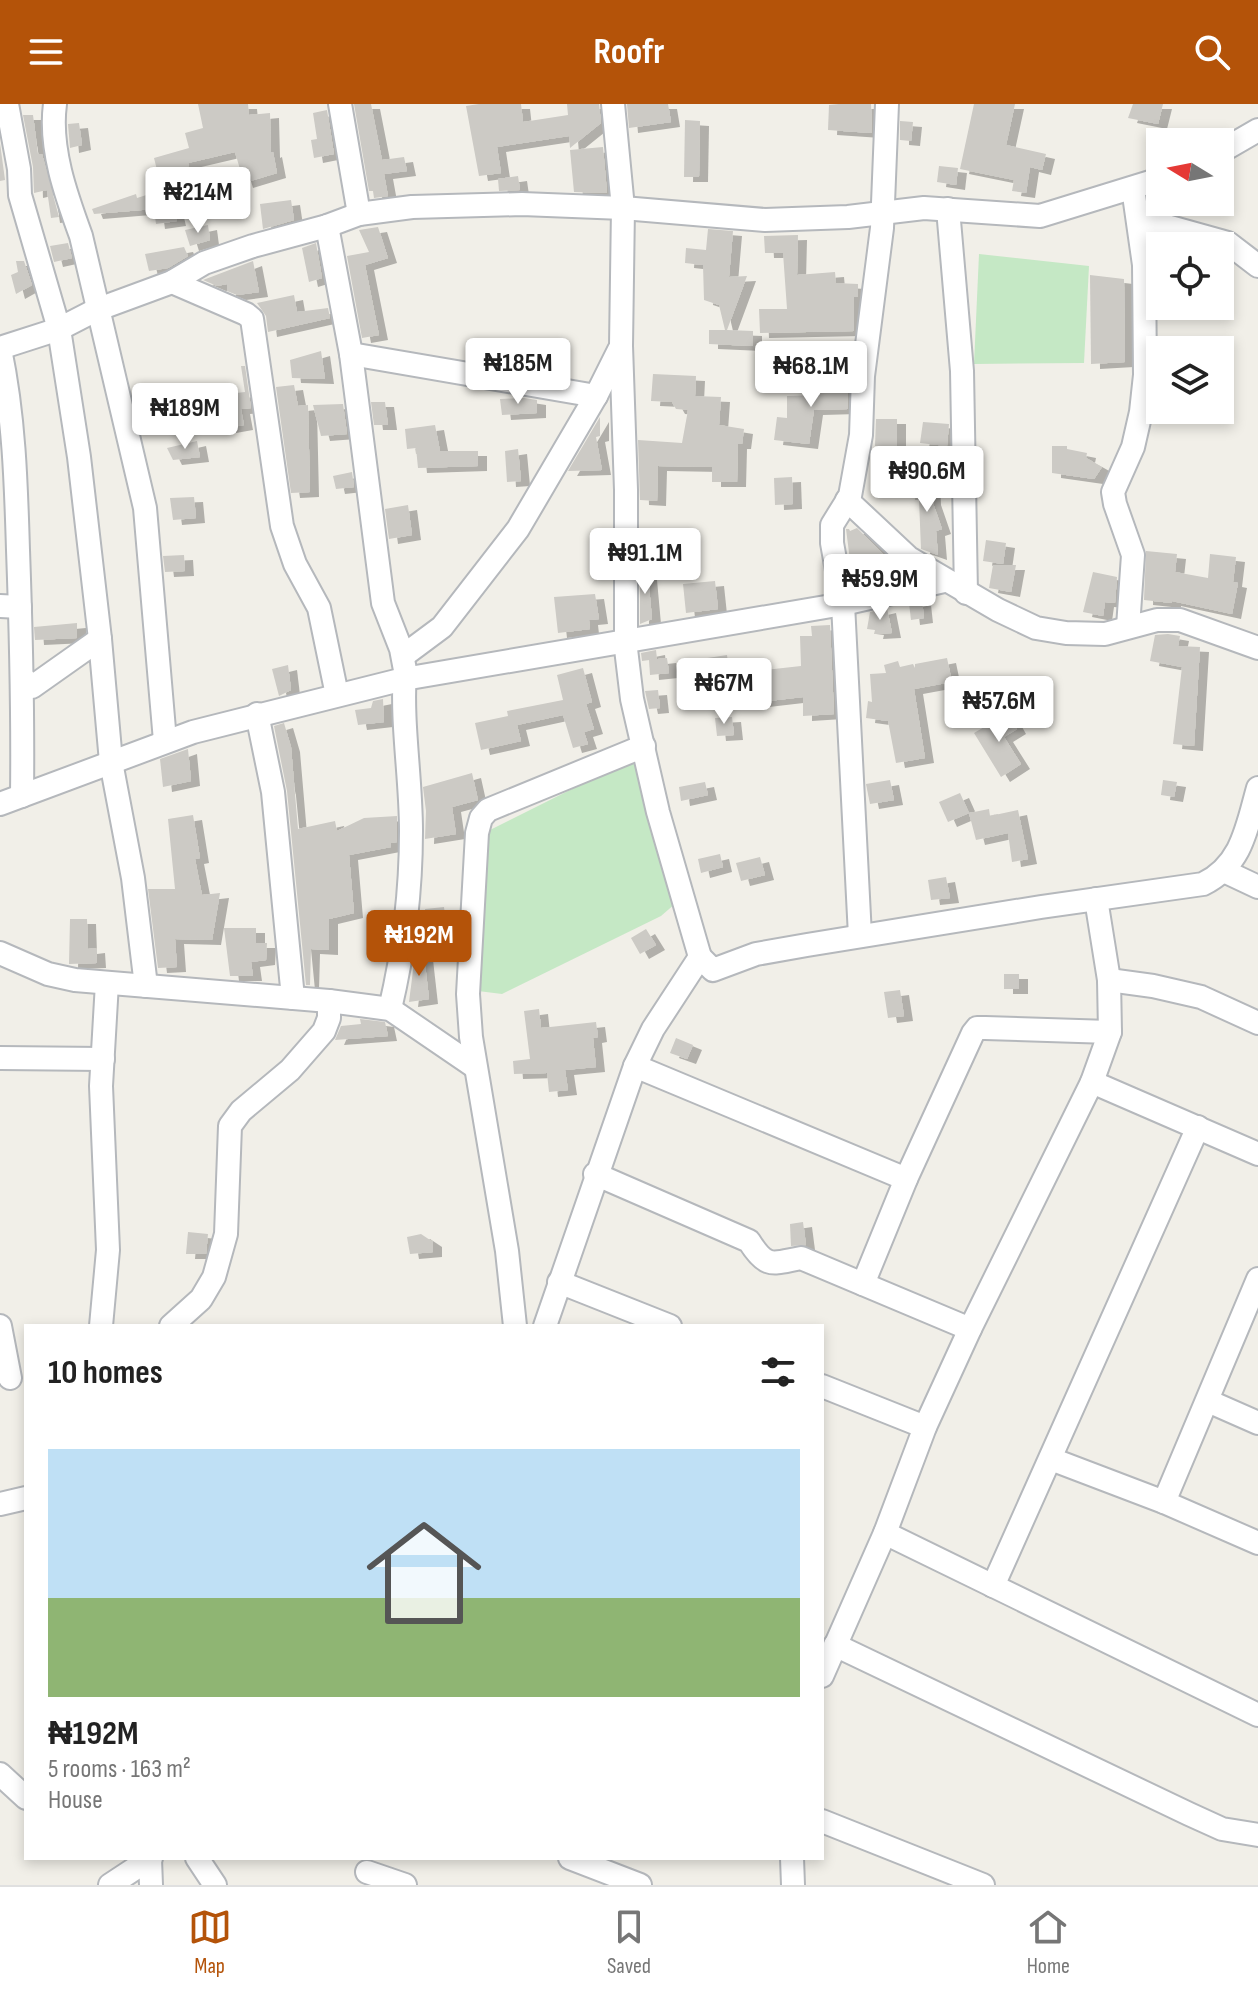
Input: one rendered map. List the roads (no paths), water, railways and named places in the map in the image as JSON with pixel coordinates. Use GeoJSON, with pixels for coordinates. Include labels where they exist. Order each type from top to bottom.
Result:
{"type":"FeatureCollection","features":[{"type":"Feature","properties":{"kind":"street"},"geometry":{"type":"LineString","coordinates":[[7,104],[19,169],[20,195],[59,329],[79,457],[111,762],[133,878],[146,986]]}},
{"type":"Feature","properties":{"kind":"street"},"geometry":{"type":"LineString","coordinates":[[55,104],[52,124],[65,192],[81,236],[145,508],[165,741]]}},
{"type":"Feature","properties":{"kind":"street"},"geometry":{"type":"LineString","coordinates":[[340,104],[359,214]]}},
{"type":"Feature","properties":{"kind":"street"},"geometry":{"type":"LineString","coordinates":[[613,104],[623,208],[621,346],[627,640],[632,699],[658,812],[700,957],[713,970],[756,954],[1203,884],[1224,871],[1242,846],[1258,788]]}},
{"type":"Feature","properties":{"kind":"street"},"geometry":{"type":"LineString","coordinates":[[860,936],[843,604],[832,543],[832,525],[850,496],[861,435],[863,376],[883,211],[887,104]]}},
{"type":"Feature","properties":{"kind":"street"},"geometry":{"type":"LineString","coordinates":[[1234,144],[1258,130]]}},
{"type":"Feature","properties":{"kind":"street"},"geometry":{"type":"LineString","coordinates":[[22,796],[23,678],[10,607],[15,450],[10,396],[0,348],[59,329],[96,310],[172,282],[204,263],[359,214],[412,207],[522,204],[623,208],[765,220],[848,217],[924,208],[1040,216],[1146,184]]}},
{"type":"Feature","properties":{"kind":"street"},"geometry":{"type":"LineString","coordinates":[[1128,627],[1133,555],[1113,492],[1133,447],[1145,375],[1146,301],[1133,188]]}},
{"type":"Feature","properties":{"kind":"street"},"geometry":{"type":"LineString","coordinates":[[948,209],[962,371],[966,593]]}},
{"type":"Feature","properties":{"kind":"street"},"geometry":{"type":"LineString","coordinates":[[1138,218],[1228,243],[1258,266]]}},
{"type":"Feature","properties":{"kind":"street"},"geometry":{"type":"LineString","coordinates":[[327,226],[351,354],[383,603],[403,656],[411,831],[409,889],[403,952],[390,1009]]}},
{"type":"Feature","properties":{"kind":"street"},"geometry":{"type":"LineString","coordinates":[[172,282],[252,319],[282,526],[295,564],[319,608],[337,695]]}},
{"type":"Feature","properties":{"kind":"street"},"geometry":{"type":"LineString","coordinates":[[403,656],[442,627],[518,529],[596,396],[621,346]]}},
{"type":"Feature","properties":{"kind":"street"},"geometry":{"type":"LineString","coordinates":[[351,354],[596,396]]}},
{"type":"Feature","properties":{"kind":"street"},"geometry":{"type":"LineString","coordinates":[[847,500],[909,558],[944,581],[1036,628],[1105,634],[1157,620],[1180,620],[1258,648]]}},
{"type":"Feature","properties":{"kind":"street"},"geometry":{"type":"LineString","coordinates":[[0,804],[165,741],[257,714],[404,679],[843,604],[944,581]]}},
{"type":"Feature","properties":{"kind":"street"},"geometry":{"type":"LineString","coordinates":[[23,678],[32,687],[100,639]]}},
{"type":"Feature","properties":{"kind":"street"},"geometry":{"type":"LineString","coordinates":[[257,714],[273,792],[293,998]]}},
{"type":"Feature","properties":{"kind":"street"},"geometry":{"type":"LineString","coordinates":[[515,1324],[507,1251],[475,1067],[468,994],[477,833],[481,818],[488,810],[644,746]]}},
{"type":"Feature","properties":{"kind":"street"},"geometry":{"type":"LineString","coordinates":[[1224,871],[1258,887]]}},
{"type":"Feature","properties":{"kind":"street"},"geometry":{"type":"LineString","coordinates":[[824,1671],[885,1533],[925,1427],[1092,1082],[1110,1032],[1109,980],[1096,899]]}},
{"type":"Feature","properties":{"kind":"street"},"geometry":{"type":"LineString","coordinates":[[1,957],[48,974],[107,983],[390,1009],[475,1067]]}},
{"type":"Feature","properties":{"kind":"street"},"geometry":{"type":"LineString","coordinates":[[546,1324],[595,1174],[635,1066],[653,1029],[700,957]]}},
{"type":"Feature","properties":{"kind":"street"},"geometry":{"type":"LineString","coordinates":[[1109,980],[1201,997],[1258,1023]]}},
{"type":"Feature","properties":{"kind":"street"},"geometry":{"type":"LineString","coordinates":[[101,1324],[108,1250],[101,1086],[107,983]]}},
{"type":"Feature","properties":{"kind":"street"},"geometry":{"type":"LineString","coordinates":[[173,1324],[201,1299],[214,1277],[226,1234],[230,1126],[241,1111],[290,1070],[324,1031],[329,1018],[329,1001]]}},
{"type":"Feature","properties":{"kind":"street"},"geometry":{"type":"LineString","coordinates":[[863,1284],[906,1179],[977,1028],[1110,1032]]}},
{"type":"Feature","properties":{"kind":"street"},"geometry":{"type":"LineString","coordinates":[[0,1058],[103,1059]]}},
{"type":"Feature","properties":{"kind":"street"},"geometry":{"type":"LineString","coordinates":[[635,1066],[906,1179]]}},
{"type":"Feature","properties":{"kind":"street"},"geometry":{"type":"LineString","coordinates":[[1092,1082],[1258,1154]]}},
{"type":"Feature","properties":{"kind":"street"},"geometry":{"type":"LineString","coordinates":[[993,1586],[1198,1127]]}},
{"type":"Feature","properties":{"kind":"street"},"geometry":{"type":"LineString","coordinates":[[595,1174],[749,1241],[758,1256],[769,1262],[783,1264],[801,1258],[970,1329]]}},
{"type":"Feature","properties":{"kind":"street"},"geometry":{"type":"LineString","coordinates":[[559,1282],[665,1324]]}},
{"type":"Feature","properties":{"kind":"street"},"geometry":{"type":"LineString","coordinates":[[1164,1502],[1257,1283]]}},
{"type":"Feature","properties":{"kind":"street"},"geometry":{"type":"LineString","coordinates":[[0,1326],[12,1378]]}},
{"type":"Feature","properties":{"kind":"street"},"geometry":{"type":"LineString","coordinates":[[824,1387],[925,1427]]}},
{"type":"Feature","properties":{"kind":"street"},"geometry":{"type":"LineString","coordinates":[[1208,1401],[1258,1423]]}},
{"type":"Feature","properties":{"kind":"street"},"geometry":{"type":"LineString","coordinates":[[1051,1459],[1164,1502],[1258,1543]]}},
{"type":"Feature","properties":{"kind":"street"},"geometry":{"type":"LineString","coordinates":[[0,1504],[24,1498]]}},
{"type":"Feature","properties":{"kind":"street"},"geometry":{"type":"LineString","coordinates":[[885,1533],[1258,1715]]}},
{"type":"Feature","properties":{"kind":"street"},"geometry":{"type":"LineString","coordinates":[[835,1645],[1222,1829],[1258,1835]]}},
{"type":"Feature","properties":{"kind":"street"},"geometry":{"type":"LineString","coordinates":[[0,1774],[24,1796]]}},
{"type":"Feature","properties":{"kind":"street"},"geometry":{"type":"LineString","coordinates":[[824,1822],[982,1885]]}},
{"type":"Feature","properties":{"kind":"street"},"geometry":{"type":"LineString","coordinates":[[198,1860],[215,1885]]}},
{"type":"Feature","properties":{"kind":"street"},"geometry":{"type":"LineString","coordinates":[[575,1860],[640,1885]]}},
{"type":"Feature","properties":{"kind":"street"},"geometry":{"type":"LineString","coordinates":[[792,1860],[793,1885]]}},
{"type":"Feature","properties":{"kind":"street"},"geometry":{"type":"LineString","coordinates":[[110,1885],[138,1861],[151,1885]]}},
{"type":"Feature","properties":{"kind":"street"},"geometry":{"type":"LineString","coordinates":[[367,1872],[405,1885]]}}]}
